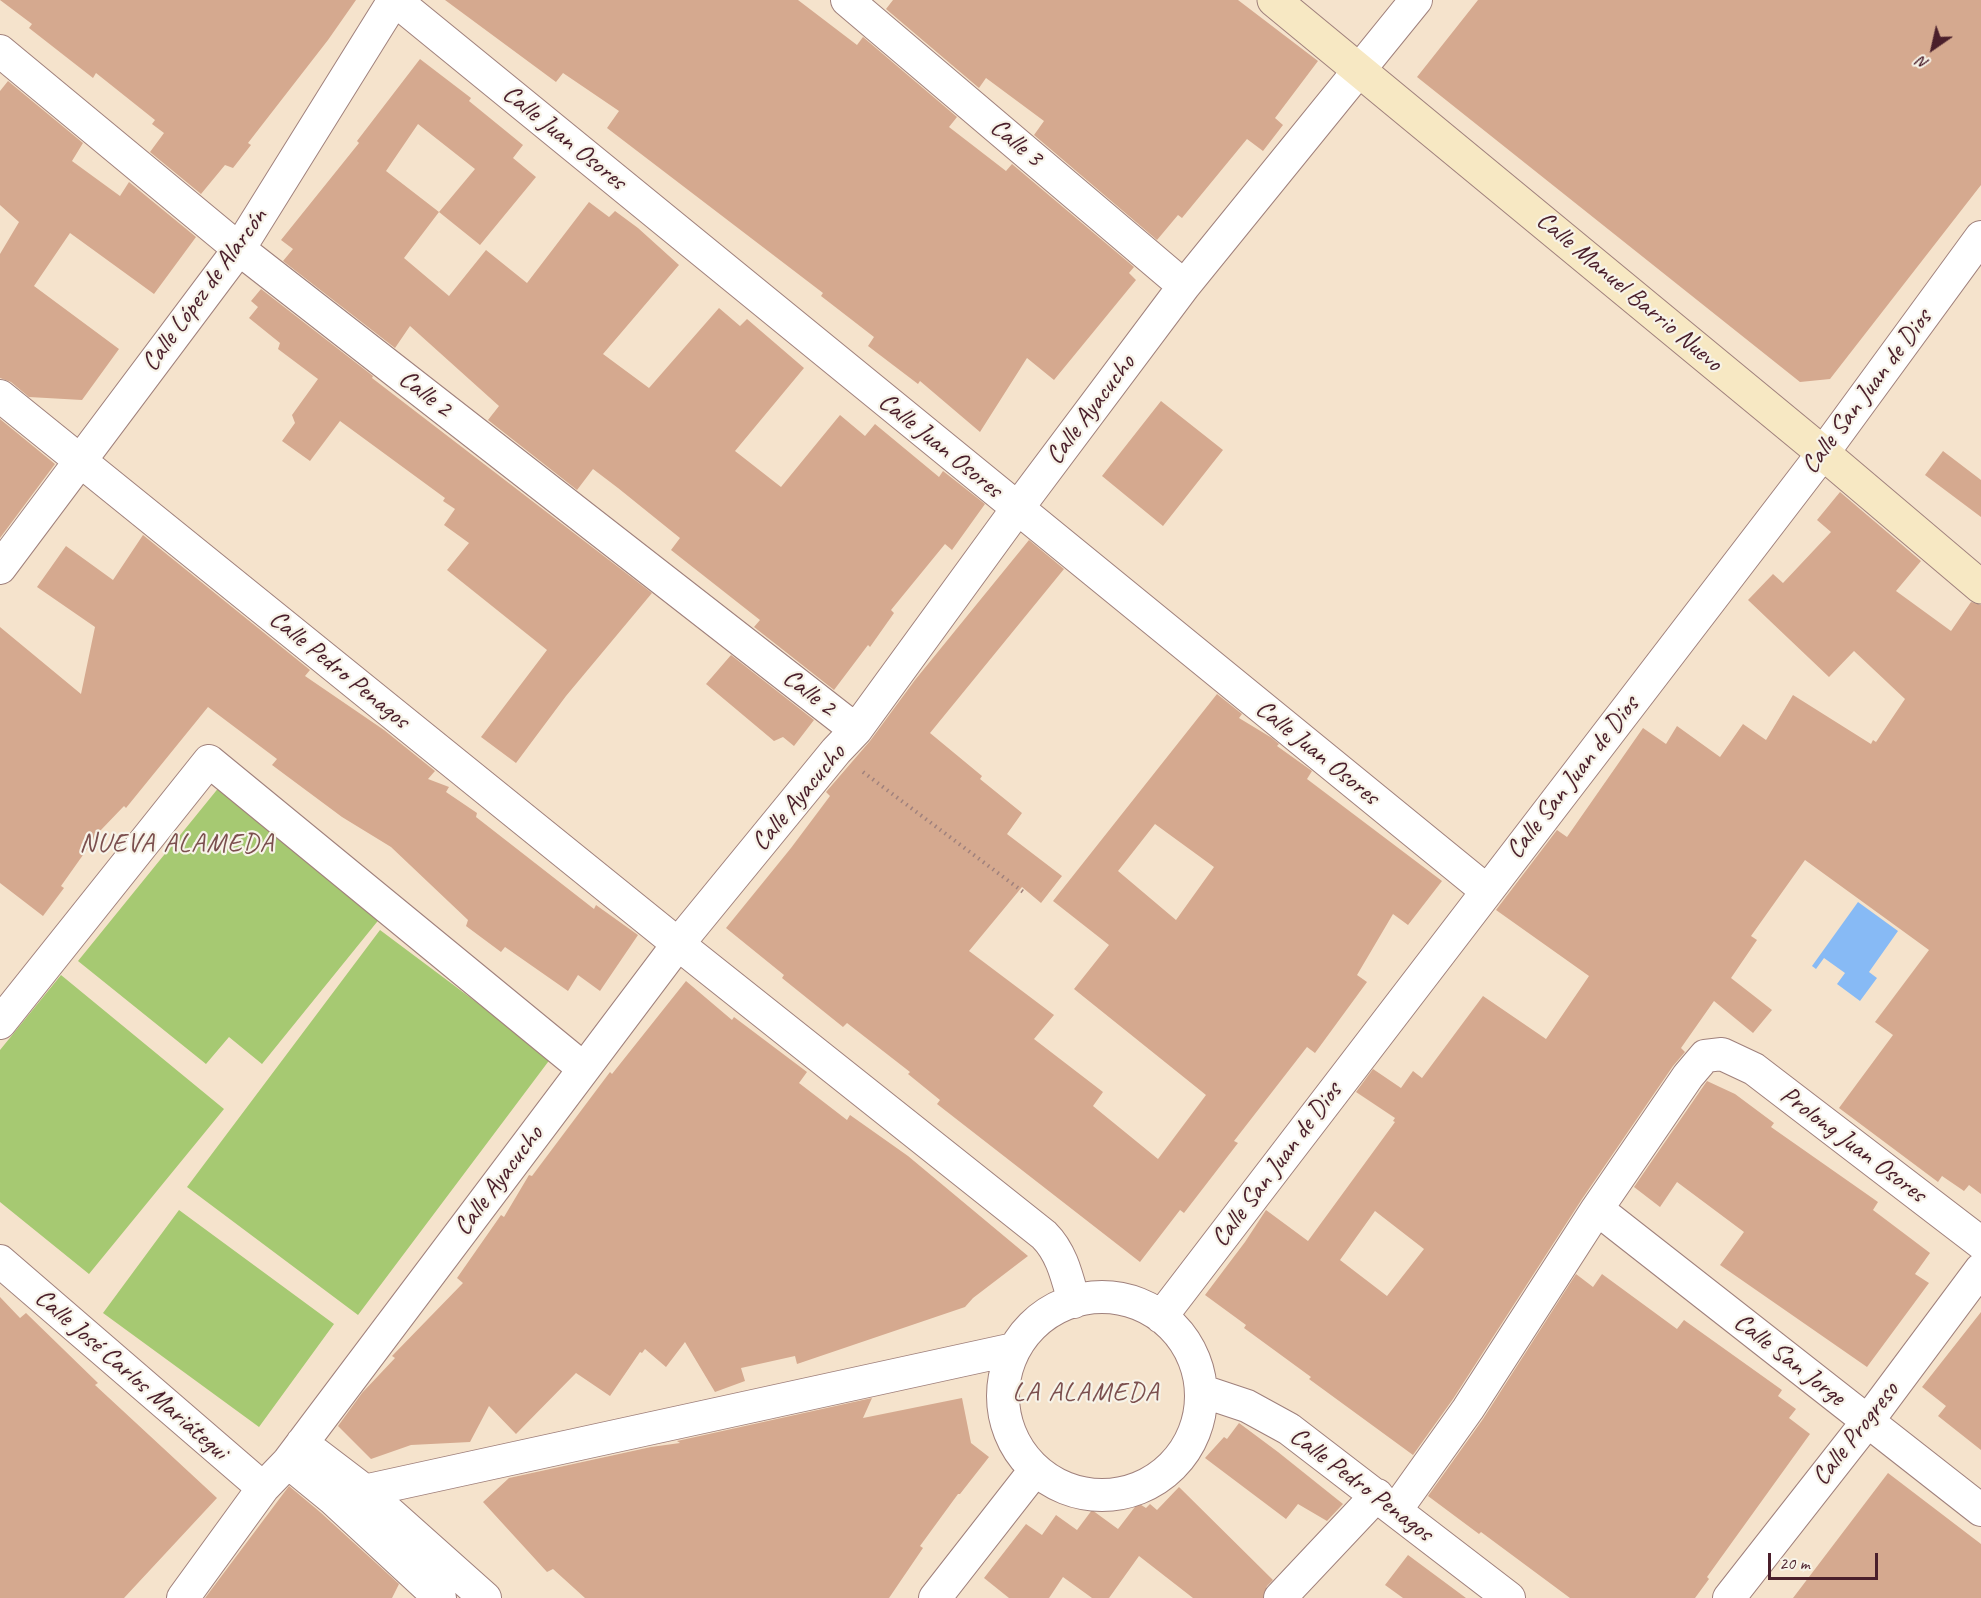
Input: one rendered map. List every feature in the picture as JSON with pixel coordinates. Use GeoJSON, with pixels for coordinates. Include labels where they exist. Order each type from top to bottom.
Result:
{"type":"FeatureCollection","features":[{"type":"Feature","properties":{"kind":"street","name":"Calle López de Alarcón"},"geometry":{"type":"LineString","coordinates":[[0,568],[239,249],[395,0]]}},
{"type":"Feature","properties":{"kind":"street","name":"Calle Juan Osores"},"geometry":{"type":"LineString","coordinates":[[395,0],[1486,891]]}},
{"type":"Feature","properties":{"kind":"street","name":"Calle 3"},"geometry":{"type":"LineString","coordinates":[[847,0],[1184,286]]}},
{"type":"Feature","properties":{"kind":"street","name":"Calle Manuel Barrio Nuevo"},"geometry":{"type":"LineString","coordinates":[[1274,0],[1823,453],[1981,587]]}},
{"type":"Feature","properties":{"kind":"street","name":"Calle Ayacucho"},"geometry":{"type":"LineString","coordinates":[[183,1598],[263,1488],[295,1453],[678,944],[846,741],[1184,286],[1416,0]]}},
{"type":"Feature","properties":{"kind":"street","name":"Calle 2"},"geometry":{"type":"LineString","coordinates":[[0,51],[239,249],[846,741]]}},
{"type":"Feature","properties":{"kind":"street","name":"Calle San Juan de Dios"},"geometry":{"type":"LineString","coordinates":[[1161,1317],[1823,453],[1981,237]]}},
{"type":"Feature","properties":{"kind":"street","name":"Calle Pedro Penagos"},"geometry":{"type":"LineString","coordinates":[[0,396],[678,944],[1044,1235],[1054,1245],[1062,1262],[1074,1302]]}},
{"type":"Feature","properties":{"kind":"street"},"geometry":{"type":"LineString","coordinates":[[0,1023],[209,761],[583,1068]]}},
{"type":"Feature","properties":{"kind":"street","name":"Prolong Juan Osores"},"geometry":{"type":"LineString","coordinates":[[1598,1209],[1688,1076],[1705,1056],[1722,1054],[1754,1069],[1981,1243]]}},
{"type":"Feature","properties":{"kind":"street"},"geometry":{"type":"LineString","coordinates":[[1280,1598],[1386,1503],[1468,1409],[1598,1209]]}},
{"type":"Feature","properties":{"kind":"street","name":"Calle San Jorge"},"geometry":{"type":"LineString","coordinates":[[1598,1209],[1981,1510]]}},
{"type":"Feature","properties":{"kind":"street","name":"Calle José Carlos Mariátegui"},"geometry":{"type":"LineString","coordinates":[[0,1261],[263,1488]]}},
{"type":"Feature","properties":{"kind":"street","name":"Calle Progreso"},"geometry":{"type":"LineString","coordinates":[[1729,1598],[1867,1422],[1981,1269]]}},
{"type":"Feature","properties":{"kind":"street"},"geometry":{"type":"LineString","coordinates":[[1090,1297],[1121,1298],[1151,1309],[1161,1317],[1177,1330],[1195,1359],[1202,1391],[1198,1424],[1183,1455],[1160,1478],[1140,1488],[1129,1492],[1096,1496],[1064,1488],[1035,1470],[1015,1444],[1004,1413],[1003,1380],[1014,1349],[1033,1323],[1059,1306],[1090,1297]]}},
{"type":"Feature","properties":{"kind":"street"},"geometry":{"type":"LineString","coordinates":[[332,1498],[1014,1349]]}},
{"type":"Feature","properties":{"kind":"street","name":"Calle Pedro Penagos"},"geometry":{"type":"LineString","coordinates":[[1202,1391],[1247,1406],[1289,1429],[1509,1598]]}},
{"type":"Feature","properties":{"kind":"street"},"geometry":{"type":"LineString","coordinates":[[295,1453],[365,1491],[485,1598]]}},
{"type":"Feature","properties":{"kind":"street"},"geometry":{"type":"LineString","coordinates":[[295,1453],[332,1498],[440,1598]]}},
{"type":"Feature","properties":{"kind":"street"},"geometry":{"type":"LineString","coordinates":[[935,1598],[1035,1470]]}},
{"type":"Feature","properties":{"kind":"path"},"geometry":{"type":"LineString","coordinates":[[846,741],[1026,894]]}},
{"type":"Feature","properties":{"kind":"green space"},"geometry":{"type":"Polygon","coordinates":[[[220,786],[381,917],[262,1064],[229,1037],[206,1064],[78,961],[220,786]]]}},
{"type":"Feature","properties":{"kind":"green space"},"geometry":{"type":"Polygon","coordinates":[[[380,930],[551,1058],[358,1315],[187,1187],[380,930]]]}},
{"type":"Feature","properties":{"kind":"green space"},"geometry":{"type":"Polygon","coordinates":[[[61,975],[224,1109],[89,1274],[0,1202],[0,1050],[61,975]]]}},
{"type":"Feature","properties":{"kind":"green space"},"geometry":{"type":"Polygon","coordinates":[[[179,1210],[334,1324],[259,1427],[103,1313],[179,1210]]]}},
{"type":"Feature","properties":{"kind":"water"},"geometry":{"type":"Polygon","coordinates":[[[1858,902],[1898,931],[1869,972],[1877,978],[1860,1001],[1837,984],[1845,973],[1824,958],[1816,969],[1812,966],[1858,902]]]}},
{"type":"Feature","properties":{"kind":"building"},"geometry":{"type":"Polygon","coordinates":[[[0,0],[356,0],[248,143],[251,145],[233,168],[225,165],[201,194],[150,152],[164,133],[152,124],[155,120],[96,73],[93,78],[29,28],[32,24],[0,0]]]}},
{"type":"Feature","properties":{"kind":"building"},"geometry":{"type":"Polygon","coordinates":[[[445,0],[798,0],[857,45],[863,37],[957,117],[949,127],[1006,171],[1012,164],[1134,267],[1129,273],[1136,280],[1054,380],[1027,358],[980,432],[920,381],[918,384],[868,346],[874,337],[821,296],[823,293],[607,128],[619,111],[563,73],[556,82],[445,0]]]}},
{"type":"Feature","properties":{"kind":"building"},"geometry":{"type":"Polygon","coordinates":[[[893,0],[1238,0],[1318,61],[1275,118],[1283,125],[1263,151],[1247,139],[1182,218],[1178,215],[1157,240],[1034,135],[1044,121],[986,78],[979,88],[886,9],[893,0]]]}},
{"type":"Feature","properties":{"kind":"building"},"geometry":{"type":"Polygon","coordinates":[[[1478,0],[1981,0],[1981,185],[1830,379],[1800,382],[1417,77],[1478,0]]]}},
{"type":"Feature","properties":{"kind":"building"},"geometry":{"type":"Polygon","coordinates":[[[420,59],[471,98],[469,101],[523,145],[513,158],[536,177],[480,245],[439,212],[404,258],[449,296],[486,250],[527,283],[589,202],[609,217],[615,211],[638,228],[679,265],[603,354],[649,388],[719,308],[740,326],[747,319],[804,368],[735,451],[781,487],[840,415],[865,436],[875,424],[939,477],[943,471],[985,504],[952,550],[945,544],[891,610],[894,613],[870,647],[868,645],[834,690],[754,627],[760,620],[671,550],[680,538],[618,488],[593,469],[577,490],[488,420],[499,406],[410,326],[395,348],[283,261],[293,249],[281,240],[359,143],[357,141],[420,59]],[[418,124],[386,171],[439,212],[475,169],[418,124]]]}},
{"type":"Feature","properties":{"kind":"building"},"geometry":{"type":"Polygon","coordinates":[[[8,81],[83,143],[72,161],[120,196],[129,182],[196,237],[154,294],[70,233],[34,286],[119,349],[82,400],[29,397],[11,382],[0,378],[0,254],[19,222],[0,205],[0,91],[8,81]]]}},
{"type":"Feature","properties":{"kind":"building"},"geometry":{"type":"Polygon","coordinates":[[[261,289],[373,376],[372,378],[652,593],[566,696],[516,763],[481,737],[547,650],[447,570],[469,543],[444,525],[455,509],[443,501],[445,498],[340,421],[310,461],[282,441],[295,423],[292,415],[318,379],[278,349],[280,343],[249,318],[258,307],[251,301],[261,289]]]}},
{"type":"Feature","properties":{"kind":"building"},"geometry":{"type":"Polygon","coordinates":[[[1161,401],[1223,450],[1163,526],[1102,476],[1161,401]]]}},
{"type":"Feature","properties":{"kind":"building"},"geometry":{"type":"Polygon","coordinates":[[[0,419],[55,464],[0,538],[0,419]]]}},
{"type":"Feature","properties":{"kind":"building"},"geometry":{"type":"Polygon","coordinates":[[[1943,451],[1981,480],[1981,517],[1925,475],[1943,451]]]}},
{"type":"Feature","properties":{"kind":"building"},"geometry":{"type":"Polygon","coordinates":[[[1840,492],[1921,561],[1896,591],[1951,631],[1971,602],[1981,605],[1981,1194],[1969,1185],[1964,1191],[1942,1176],[1938,1182],[1839,1108],[1893,1035],[1875,1022],[1929,950],[1805,860],[1751,936],[1757,940],[1731,978],[1772,1010],[1753,1033],[1714,1001],[1681,1048],[1685,1052],[1582,1199],[1453,1399],[1413,1455],[1309,1379],[1311,1377],[1244,1328],[1246,1325],[1205,1295],[1266,1210],[1308,1241],[1395,1122],[1393,1121],[1395,1118],[1356,1092],[1373,1069],[1401,1088],[1413,1071],[1422,1078],[1483,996],[1546,1039],[1589,976],[1496,910],[1557,830],[1567,837],[1643,728],[1666,744],[1677,726],[1720,757],[1743,724],[1766,740],[1793,695],[1871,744],[1873,740],[1876,742],[1905,699],[1854,651],[1829,677],[1748,600],[1773,574],[1783,583],[1831,532],[1817,520],[1840,492]],[[1375,1211],[1340,1260],[1387,1296],[1424,1249],[1375,1211]]]}},
{"type":"Feature","properties":{"kind":"building"},"geometry":{"type":"Polygon","coordinates":[[[143,535],[310,670],[305,676],[384,730],[435,771],[428,779],[449,787],[446,792],[477,813],[476,817],[594,909],[596,905],[638,935],[600,991],[578,975],[568,991],[505,947],[501,952],[466,926],[468,920],[391,847],[342,817],[272,765],[277,759],[208,707],[126,808],[124,806],[100,831],[61,886],[64,888],[43,916],[0,883],[0,627],[81,694],[95,627],[37,587],[66,546],[113,580],[143,535]]]}},
{"type":"Feature","properties":{"kind":"building"},"geometry":{"type":"Polygon","coordinates":[[[1029,540],[1064,569],[930,733],[982,776],[980,779],[1022,813],[1007,834],[1062,876],[1041,903],[1022,887],[969,951],[1054,1015],[1034,1039],[1103,1092],[1093,1106],[1158,1159],[1206,1095],[1074,989],[1109,945],[1053,901],[1217,694],[1242,714],[1239,718],[1272,738],[1279,744],[1277,746],[1312,771],[1307,779],[1442,881],[1408,925],[1393,914],[1357,975],[1367,982],[1315,1053],[1307,1047],[1234,1141],[1238,1143],[1184,1213],[1180,1210],[1140,1262],[937,1104],[940,1100],[908,1074],[910,1072],[847,1023],[843,1027],[782,978],[784,975],[726,928],[791,848],[830,796],[826,792],[870,741],[915,680],[1029,540]],[[1155,824],[1118,871],[1176,920],[1214,867],[1155,824]]]}},
{"type":"Feature","properties":{"kind":"building"},"geometry":{"type":"Polygon","coordinates":[[[731,655],[814,720],[794,746],[783,737],[774,741],[706,684],[731,655]]]}},
{"type":"Feature","properties":{"kind":"building"},"geometry":{"type":"Polygon","coordinates":[[[686,981],[732,1020],[734,1017],[807,1072],[799,1083],[847,1120],[850,1115],[908,1156],[1028,1256],[973,1298],[965,1307],[797,1364],[795,1356],[741,1368],[745,1381],[715,1392],[685,1342],[666,1367],[645,1349],[642,1353],[640,1352],[610,1396],[576,1373],[516,1434],[489,1406],[470,1442],[411,1445],[371,1459],[338,1426],[362,1393],[395,1358],[392,1356],[463,1283],[457,1278],[501,1215],[504,1217],[529,1175],[532,1176],[610,1072],[612,1074],[686,981]]]}},
{"type":"Feature","properties":{"kind":"building"},"geometry":{"type":"Polygon","coordinates":[[[1707,1081],[1735,1094],[1774,1123],[1771,1127],[1878,1202],[1873,1210],[1930,1253],[1915,1274],[1929,1283],[1867,1367],[1720,1265],[1744,1232],[1677,1182],[1660,1207],[1634,1187],[1707,1081]]]}},
{"type":"Feature","properties":{"kind":"building"},"geometry":{"type":"Polygon","coordinates":[[[1576,1274],[1593,1287],[1602,1274],[1677,1329],[1684,1320],[1782,1390],[1778,1396],[1796,1409],[1789,1418],[1810,1434],[1707,1577],[1709,1579],[1695,1598],[1570,1598],[1428,1496],[1483,1419],[1576,1274]]]}},
{"type":"Feature","properties":{"kind":"building"},"geometry":{"type":"Polygon","coordinates":[[[0,1297],[20,1318],[26,1313],[98,1383],[95,1385],[217,1498],[124,1598],[0,1598],[0,1297]]]}},
{"type":"Feature","properties":{"kind":"building"},"geometry":{"type":"Polygon","coordinates":[[[1981,1312],[1981,1450],[1938,1416],[1946,1406],[1922,1387],[1981,1312]]]}},
{"type":"Feature","properties":{"kind":"building"},"geometry":{"type":"Polygon","coordinates":[[[872,1398],[863,1418],[962,1398],[971,1443],[989,1457],[958,1494],[920,1546],[923,1548],[889,1598],[585,1598],[553,1569],[547,1572],[483,1502],[509,1478],[651,1447],[680,1443],[677,1441],[872,1398]]]}},
{"type":"Feature","properties":{"kind":"building"},"geometry":{"type":"Polygon","coordinates":[[[1239,1423],[1343,1504],[1327,1521],[1298,1504],[1286,1519],[1205,1458],[1224,1437],[1227,1439],[1239,1423]]]}},
{"type":"Feature","properties":{"kind":"building"},"geometry":{"type":"Polygon","coordinates":[[[1888,1473],[1981,1544],[1981,1598],[1793,1598],[1888,1473]]]}},
{"type":"Feature","properties":{"kind":"building"},"geometry":{"type":"Polygon","coordinates":[[[289,1486],[399,1584],[392,1598],[205,1598],[289,1486]]]}},
{"type":"Feature","properties":{"kind":"building"},"geometry":{"type":"Polygon","coordinates":[[[1179,1487],[1273,1580],[1267,1586],[1263,1598],[1193,1598],[1139,1556],[1109,1598],[1092,1598],[1063,1577],[1049,1598],[1009,1598],[984,1578],[1026,1524],[1042,1535],[1056,1515],[1077,1530],[1092,1510],[1118,1529],[1138,1503],[1146,1508],[1150,1504],[1157,1510],[1179,1487]]]}},
{"type":"Feature","properties":{"kind":"building"},"geometry":{"type":"Polygon","coordinates":[[[1408,1555],[1466,1598],[1403,1598],[1385,1585],[1408,1555]]]}},
{"type":"Feature","properties":{"kind":"district","name":"NUEVA ALAMEDA"},"geometry":{"type":"Point","coordinates":[177,844]}},
{"type":"Feature","properties":{"kind":"district","name":"LA ALAMEDA"},"geometry":{"type":"Point","coordinates":[1086,1393]}}]}
